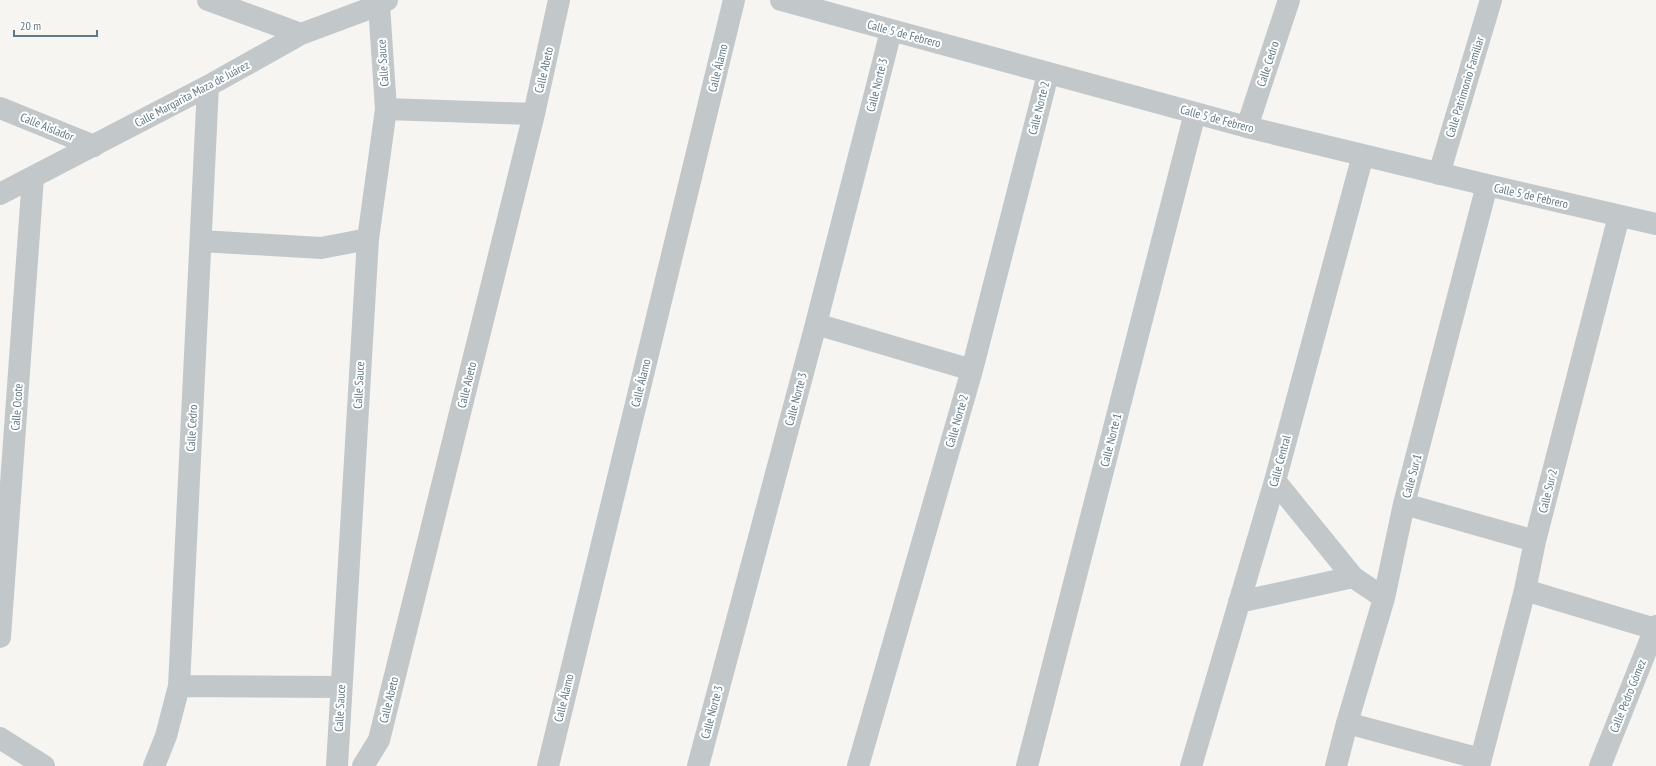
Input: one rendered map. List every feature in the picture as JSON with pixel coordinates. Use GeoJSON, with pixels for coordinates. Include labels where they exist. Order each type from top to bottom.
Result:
{"type":"FeatureCollection","features":[{"type":"Feature","properties":{"kind":"street"},"geometry":{"type":"LineString","coordinates":[[208,0],[300,34]]}},
{"type":"Feature","properties":{"kind":"street","name":"Calle Abeto"},"geometry":{"type":"LineString","coordinates":[[363,766],[379,740],[534,114],[559,0]]}},
{"type":"Feature","properties":{"kind":"street","name":"Calle Álamo"},"geometry":{"type":"LineString","coordinates":[[548,766],[734,0]]}},
{"type":"Feature","properties":{"kind":"street","name":"Calle 5 de Febrero"},"geometry":{"type":"LineString","coordinates":[[781,0],[1247,127],[1487,186],[1656,224]]}},
{"type":"Feature","properties":{"kind":"street","name":"Calle Cedro"},"geometry":{"type":"LineString","coordinates":[[1247,127],[1289,0]]}},
{"type":"Feature","properties":{"kind":"street","name":"Calle Patrimonio Familiar"},"geometry":{"type":"LineString","coordinates":[[1438,174],[1491,0]]}},
{"type":"Feature","properties":{"kind":"street","name":"Calle Margarita Maza de Juárez"},"geometry":{"type":"LineString","coordinates":[[0,194],[208,86],[300,34],[383,2]]}},
{"type":"Feature","properties":{"kind":"street","name":"Calle Sauce"},"geometry":{"type":"LineString","coordinates":[[337,766],[368,239],[386,109],[383,2]]}},
{"type":"Feature","properties":{"kind":"street","name":"Calle Norte 3"},"geometry":{"type":"LineString","coordinates":[[698,766],[816,324],[891,31]]}},
{"type":"Feature","properties":{"kind":"street","name":"Calle Norte 2"},"geometry":{"type":"LineString","coordinates":[[858,766],[972,370],[1048,74]]}},
{"type":"Feature","properties":{"kind":"street","name":"Calle Cedro"},"geometry":{"type":"LineString","coordinates":[[154,766],[166,736],[179,686],[208,86]]}},
{"type":"Feature","properties":{"kind":"street","name":"Calle Aislador"},"geometry":{"type":"LineString","coordinates":[[0,108],[94,146]]}},
{"type":"Feature","properties":{"kind":"street"},"geometry":{"type":"LineString","coordinates":[[386,109],[534,114]]}},
{"type":"Feature","properties":{"kind":"street","name":"Calle Norte 1"},"geometry":{"type":"LineString","coordinates":[[1027,766],[1195,113]]}},
{"type":"Feature","properties":{"kind":"street","name":"Calle Central"},"geometry":{"type":"LineString","coordinates":[[1192,766],[1275,481],[1363,155]]}},
{"type":"Feature","properties":{"kind":"street","name":"Calle Ocote"},"geometry":{"type":"LineString","coordinates":[[0,637],[33,177]]}},
{"type":"Feature","properties":{"kind":"street","name":"Calle Sur 1"},"geometry":{"type":"LineString","coordinates":[[1336,766],[1346,723],[1384,598],[1404,504],[1487,186]]}},
{"type":"Feature","properties":{"kind":"street","name":"Calle Sur 2"},"geometry":{"type":"LineString","coordinates":[[1480,762],[1525,590],[1535,541],[1619,216]]}},
{"type":"Feature","properties":{"kind":"street"},"geometry":{"type":"LineString","coordinates":[[201,241],[321,248],[368,239]]}},
{"type":"Feature","properties":{"kind":"street"},"geometry":{"type":"LineString","coordinates":[[816,324],[972,370]]}},
{"type":"Feature","properties":{"kind":"street"},"geometry":{"type":"LineString","coordinates":[[1275,481],[1353,577],[1384,598]]}},
{"type":"Feature","properties":{"kind":"street"},"geometry":{"type":"LineString","coordinates":[[1404,504],[1535,541]]}},
{"type":"Feature","properties":{"kind":"street"},"geometry":{"type":"LineString","coordinates":[[1239,602],[1353,577]]}},
{"type":"Feature","properties":{"kind":"street"},"geometry":{"type":"LineString","coordinates":[[1525,590],[1656,628]]}},
{"type":"Feature","properties":{"kind":"street","name":"Calle Pedro Gómez"},"geometry":{"type":"LineString","coordinates":[[1600,766],[1656,628]]}},
{"type":"Feature","properties":{"kind":"street"},"geometry":{"type":"LineString","coordinates":[[179,686],[341,687]]}},
{"type":"Feature","properties":{"kind":"street"},"geometry":{"type":"LineString","coordinates":[[1346,723],[1480,762]]}},
{"type":"Feature","properties":{"kind":"street"},"geometry":{"type":"LineString","coordinates":[[0,738],[44,766]]}}]}
